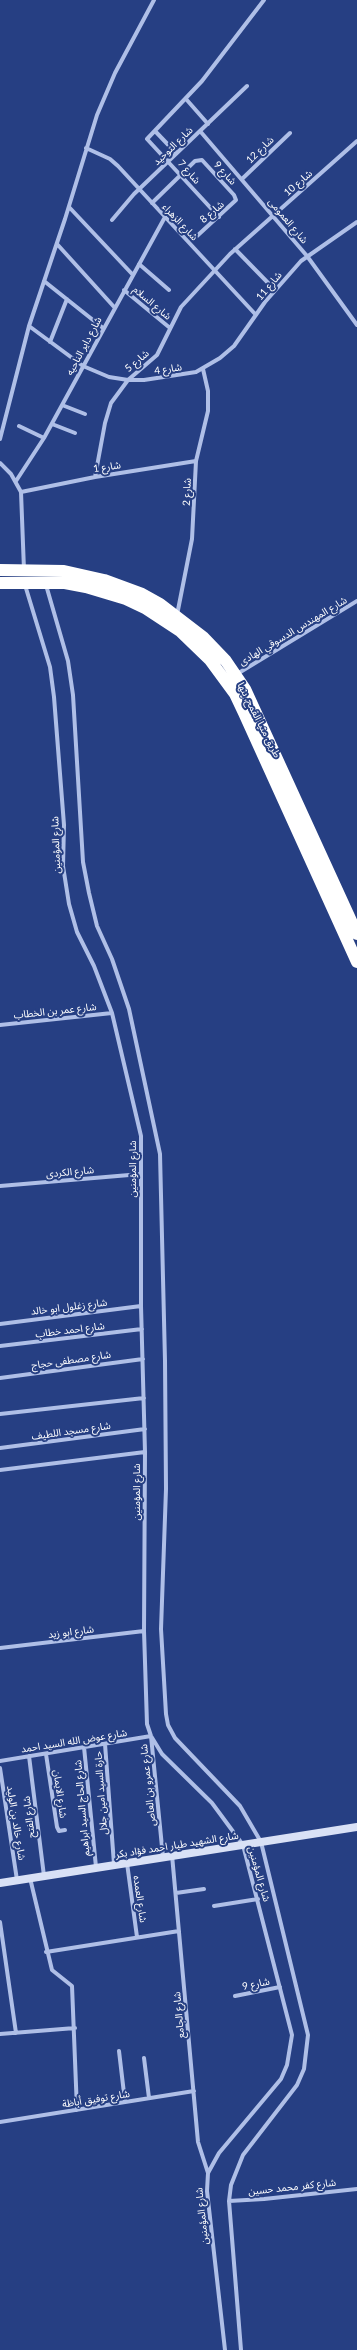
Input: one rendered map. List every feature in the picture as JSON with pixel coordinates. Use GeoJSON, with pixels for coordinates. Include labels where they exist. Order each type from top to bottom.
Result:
{"type":"FeatureCollection","features":[{"type":"Feature","properties":{"kind":"highway","name":"طريق منيا القمح, بنها"},"geometry":{"type":"LineString","coordinates":[[2,571],[44,581],[86,587],[126,599],[163,619],[196,645],[210,660],[235,694],[357,934]]}},
{"type":"Feature","properties":{"kind":"highway","name":"طريق منيا القمح, بنها"},"geometry":{"type":"LineString","coordinates":[[0,583],[24,576],[64,572],[104,580],[142,594],[177,615],[203,637],[236,675],[255,709],[357,962]]}},
{"type":"Feature","properties":{"kind":"street"},"geometry":{"type":"LineString","coordinates":[[0,440],[29,326],[69,207],[97,115],[108,87],[154,0]]}},
{"type":"Feature","properties":{"kind":"street"},"geometry":{"type":"LineString","coordinates":[[176,153],[155,131],[202,81],[264,0]]}},
{"type":"Feature","properties":{"kind":"street","name":"شارع التوحيد"},"geometry":{"type":"LineString","coordinates":[[112,220],[139,189],[246,86]]}},
{"type":"Feature","properties":{"kind":"street"},"geometry":{"type":"LineString","coordinates":[[186,99],[208,124]]}},
{"type":"Feature","properties":{"kind":"street","name":"شارع 7"},"geometry":{"type":"LineString","coordinates":[[155,131],[147,139],[219,217]]}},
{"type":"Feature","properties":{"kind":"street","name":"شارع العمومى"},"geometry":{"type":"LineString","coordinates":[[200,131],[307,256],[357,325]]}},
{"type":"Feature","properties":{"kind":"street","name":"شارع 12"},"geometry":{"type":"LineString","coordinates":[[242,180],[290,133]]}},
{"type":"Feature","properties":{"kind":"street","name":"شارع 10"},"geometry":{"type":"LineString","coordinates":[[214,269],[357,141]]}},
{"type":"Feature","properties":{"kind":"street","name":"شارع الزهراء"},"geometry":{"type":"LineString","coordinates":[[86,148],[110,159],[256,315]]}},
{"type":"Feature","properties":{"kind":"street","name":"شارع 9"},"geometry":{"type":"LineString","coordinates":[[180,175],[199,159],[234,195],[236,200]]}},
{"type":"Feature","properties":{"kind":"street"},"geometry":{"type":"LineString","coordinates":[[152,203],[180,175]]}},
{"type":"Feature","properties":{"kind":"street","name":"شارع 8"},"geometry":{"type":"LineString","coordinates":[[197,236],[236,200]]}},
{"type":"Feature","properties":{"kind":"street"},"geometry":{"type":"LineString","coordinates":[[69,207],[132,275]]}},
{"type":"Feature","properties":{"kind":"street","name":"شارع داير الناحيه"},"geometry":{"type":"LineString","coordinates":[[16,481],[52,424],[103,328],[165,217]]}},
{"type":"Feature","properties":{"kind":"street","name":"شارع 11"},"geometry":{"type":"LineString","coordinates":[[203,369],[234,346],[275,290],[307,256],[357,222]]}},
{"type":"Feature","properties":{"kind":"street"},"geometry":{"type":"LineString","coordinates":[[56,244],[114,308]]}},
{"type":"Feature","properties":{"kind":"street"},"geometry":{"type":"LineString","coordinates":[[235,249],[275,290]]}},
{"type":"Feature","properties":{"kind":"street"},"geometry":{"type":"LineString","coordinates":[[139,264],[169,290]]}},
{"type":"Feature","properties":{"kind":"street","name":"شارع 5"},"geometry":{"type":"LineString","coordinates":[[95,476],[105,423],[111,403],[128,380],[157,355],[181,307],[214,269]]}},
{"type":"Feature","properties":{"kind":"street"},"geometry":{"type":"LineString","coordinates":[[44,281],[103,328]]}},
{"type":"Feature","properties":{"kind":"street","name":"شارع السلام"},"geometry":{"type":"LineString","coordinates":[[124,290],[170,328]]}},
{"type":"Feature","properties":{"kind":"street"},"geometry":{"type":"LineString","coordinates":[[50,342],[67,300]]}},
{"type":"Feature","properties":{"kind":"street","name":"شارع 4"},"geometry":{"type":"LineString","coordinates":[[29,326],[83,366],[109,376],[128,380],[180,376],[203,369]]}},
{"type":"Feature","properties":{"kind":"street","name":"شارع 2"},"geometry":{"type":"LineString","coordinates":[[177,615],[192,539],[196,461],[208,411],[208,392],[203,369]]}},
{"type":"Feature","properties":{"kind":"street"},"geometry":{"type":"LineString","coordinates":[[62,405],[85,414]]}},
{"type":"Feature","properties":{"kind":"street"},"geometry":{"type":"LineString","coordinates":[[52,424],[75,433]]}},
{"type":"Feature","properties":{"kind":"street"},"geometry":{"type":"LineString","coordinates":[[19,426],[44,438]]}},
{"type":"Feature","properties":{"kind":"street","name":"شارع 1"},"geometry":{"type":"LineString","coordinates":[[21,492],[95,476],[196,461]]}},
{"type":"Feature","properties":{"kind":"street"},"geometry":{"type":"LineString","coordinates":[[0,463],[16,481],[21,492]]}},
{"type":"Feature","properties":{"kind":"street","name":"شارع المؤمنين"},"geometry":{"type":"LineString","coordinates":[[21,492],[24,576],[50,667],[54,697],[64,825],[64,866],[69,904],[77,932],[94,966],[112,1013],[141,1136],[141,1306],[145,1429],[144,1631],[147,1724],[151,1736],[162,1754],[225,1817],[243,1845],[292,2036],[287,2066],[272,2092],[219,2153],[208,2173],[207,2191],[225,2350]]}},
{"type":"Feature","properties":{"kind":"street","name":"شارع المؤمنين"},"geometry":{"type":"LineString","coordinates":[[44,581],[68,661],[73,695],[83,862],[89,893],[97,926],[112,959],[129,1009],[160,1154],[165,1361],[166,1489],[161,1629],[168,1726],[175,1738],[240,1806],[261,1842],[308,2035],[308,2052],[304,2069],[297,2085],[243,2155],[231,2185],[229,2200],[241,2350]]}},
{"type":"Feature","properties":{"kind":"street","name":"شارع المهندس الدسوقي الهادى"},"geometry":{"type":"LineString","coordinates":[[236,675],[357,601]]}},
{"type":"Feature","properties":{"kind":"street","name":"شارع عمر بن الخطاب"},"geometry":{"type":"LineString","coordinates":[[0,1025],[112,1013]]}},
{"type":"Feature","properties":{"kind":"street","name":"شارع الكردى"},"geometry":{"type":"LineString","coordinates":[[0,1186],[141,1174]]}},
{"type":"Feature","properties":{"kind":"street","name":"شارع زغلول ابو خالد"},"geometry":{"type":"LineString","coordinates":[[0,1324],[141,1306]]}},
{"type":"Feature","properties":{"kind":"street","name":"شارع احمد خطاب"},"geometry":{"type":"LineString","coordinates":[[0,1346],[142,1329]]}},
{"type":"Feature","properties":{"kind":"street","name":"شارع مصطفى حجاج"},"geometry":{"type":"LineString","coordinates":[[0,1378],[143,1359]]}},
{"type":"Feature","properties":{"kind":"street"},"geometry":{"type":"LineString","coordinates":[[0,1414],[144,1398]]}},
{"type":"Feature","properties":{"kind":"street","name":"شارع مسجد اللطيف"},"geometry":{"type":"LineString","coordinates":[[0,1448],[145,1429]]}},
{"type":"Feature","properties":{"kind":"street"},"geometry":{"type":"LineString","coordinates":[[0,1470],[145,1452]]}},
{"type":"Feature","properties":{"kind":"street","name":"شارع ابو زيد"},"geometry":{"type":"LineString","coordinates":[[0,1648],[144,1631]]}},
{"type":"Feature","properties":{"kind":"street","name":"شارع عوض الله السيد احمد"},"geometry":{"type":"LineString","coordinates":[[0,1761],[151,1736]]}},
{"type":"Feature","properties":{"kind":"street","name":"شارع عمرو بن العاص"},"geometry":{"type":"LineString","coordinates":[[151,1736],[163,1856]]}},
{"type":"Feature","properties":{"kind":"street","name":"حارة السيد امين جلال"},"geometry":{"type":"LineString","coordinates":[[105,1744],[114,1864]]}},
{"type":"Feature","properties":{"kind":"street","name":"شارع الحاج السيد ابراهيم"},"geometry":{"type":"LineString","coordinates":[[84,1747],[96,1867]]}},
{"type":"Feature","properties":{"kind":"street","name":"شارع الايمان"},"geometry":{"type":"LineString","coordinates":[[46,1754],[57,1827],[59,1831],[65,1830]]}},
{"type":"Feature","properties":{"kind":"street","name":"شارع الفتح"},"geometry":{"type":"LineString","coordinates":[[29,1756],[44,1876]]}},
{"type":"Feature","properties":{"kind":"street","name":"شارع خالد بن الوليد"},"geometry":{"type":"LineString","coordinates":[[0,1768],[17,1880]]}},
{"type":"Feature","properties":{"kind":"street","name":"شارع الشهيد طيار احمد فؤاد بكر"},"geometry":{"type":"LineString","coordinates":[[0,1883],[163,1856],[357,1827]]}},
{"type":"Feature","properties":{"kind":"street","name":"شارع الجامع"},"geometry":{"type":"LineString","coordinates":[[172,1855],[198,2142],[208,2173]]}},
{"type":"Feature","properties":{"kind":"street","name":"شارع العمده"},"geometry":{"type":"LineString","coordinates":[[127,1862],[138,1937]]}},
{"type":"Feature","properties":{"kind":"street"},"geometry":{"type":"LineString","coordinates":[[30,1878],[46,1952],[52,1970],[72,1986],[75,2028],[77,2110]]}},
{"type":"Feature","properties":{"kind":"street"},"geometry":{"type":"LineString","coordinates":[[176,1893],[204,1889]]}},
{"type":"Feature","properties":{"kind":"street"},"geometry":{"type":"LineString","coordinates":[[214,1906],[258,1899]]}},
{"type":"Feature","properties":{"kind":"street"},"geometry":{"type":"LineString","coordinates":[[0,1922],[16,2033]]}},
{"type":"Feature","properties":{"kind":"street"},"geometry":{"type":"LineString","coordinates":[[46,1952],[179,1931]]}},
{"type":"Feature","properties":{"kind":"street","name":"شارع 9"},"geometry":{"type":"LineString","coordinates":[[235,1996],[280,1987]]}},
{"type":"Feature","properties":{"kind":"street"},"geometry":{"type":"LineString","coordinates":[[0,2034],[75,2028]]}},
{"type":"Feature","properties":{"kind":"street"},"geometry":{"type":"LineString","coordinates":[[119,2051],[125,2102]]}},
{"type":"Feature","properties":{"kind":"street"},"geometry":{"type":"LineString","coordinates":[[144,2058],[149,2098]]}},
{"type":"Feature","properties":{"kind":"street","name":"شارع توفيق أباظة"},"geometry":{"type":"LineString","coordinates":[[0,2122],[194,2091]]}},
{"type":"Feature","properties":{"kind":"street","name":"شارع كفر محمد حسين"},"geometry":{"type":"LineString","coordinates":[[229,2200],[264,2200],[357,2189]]}}]}
